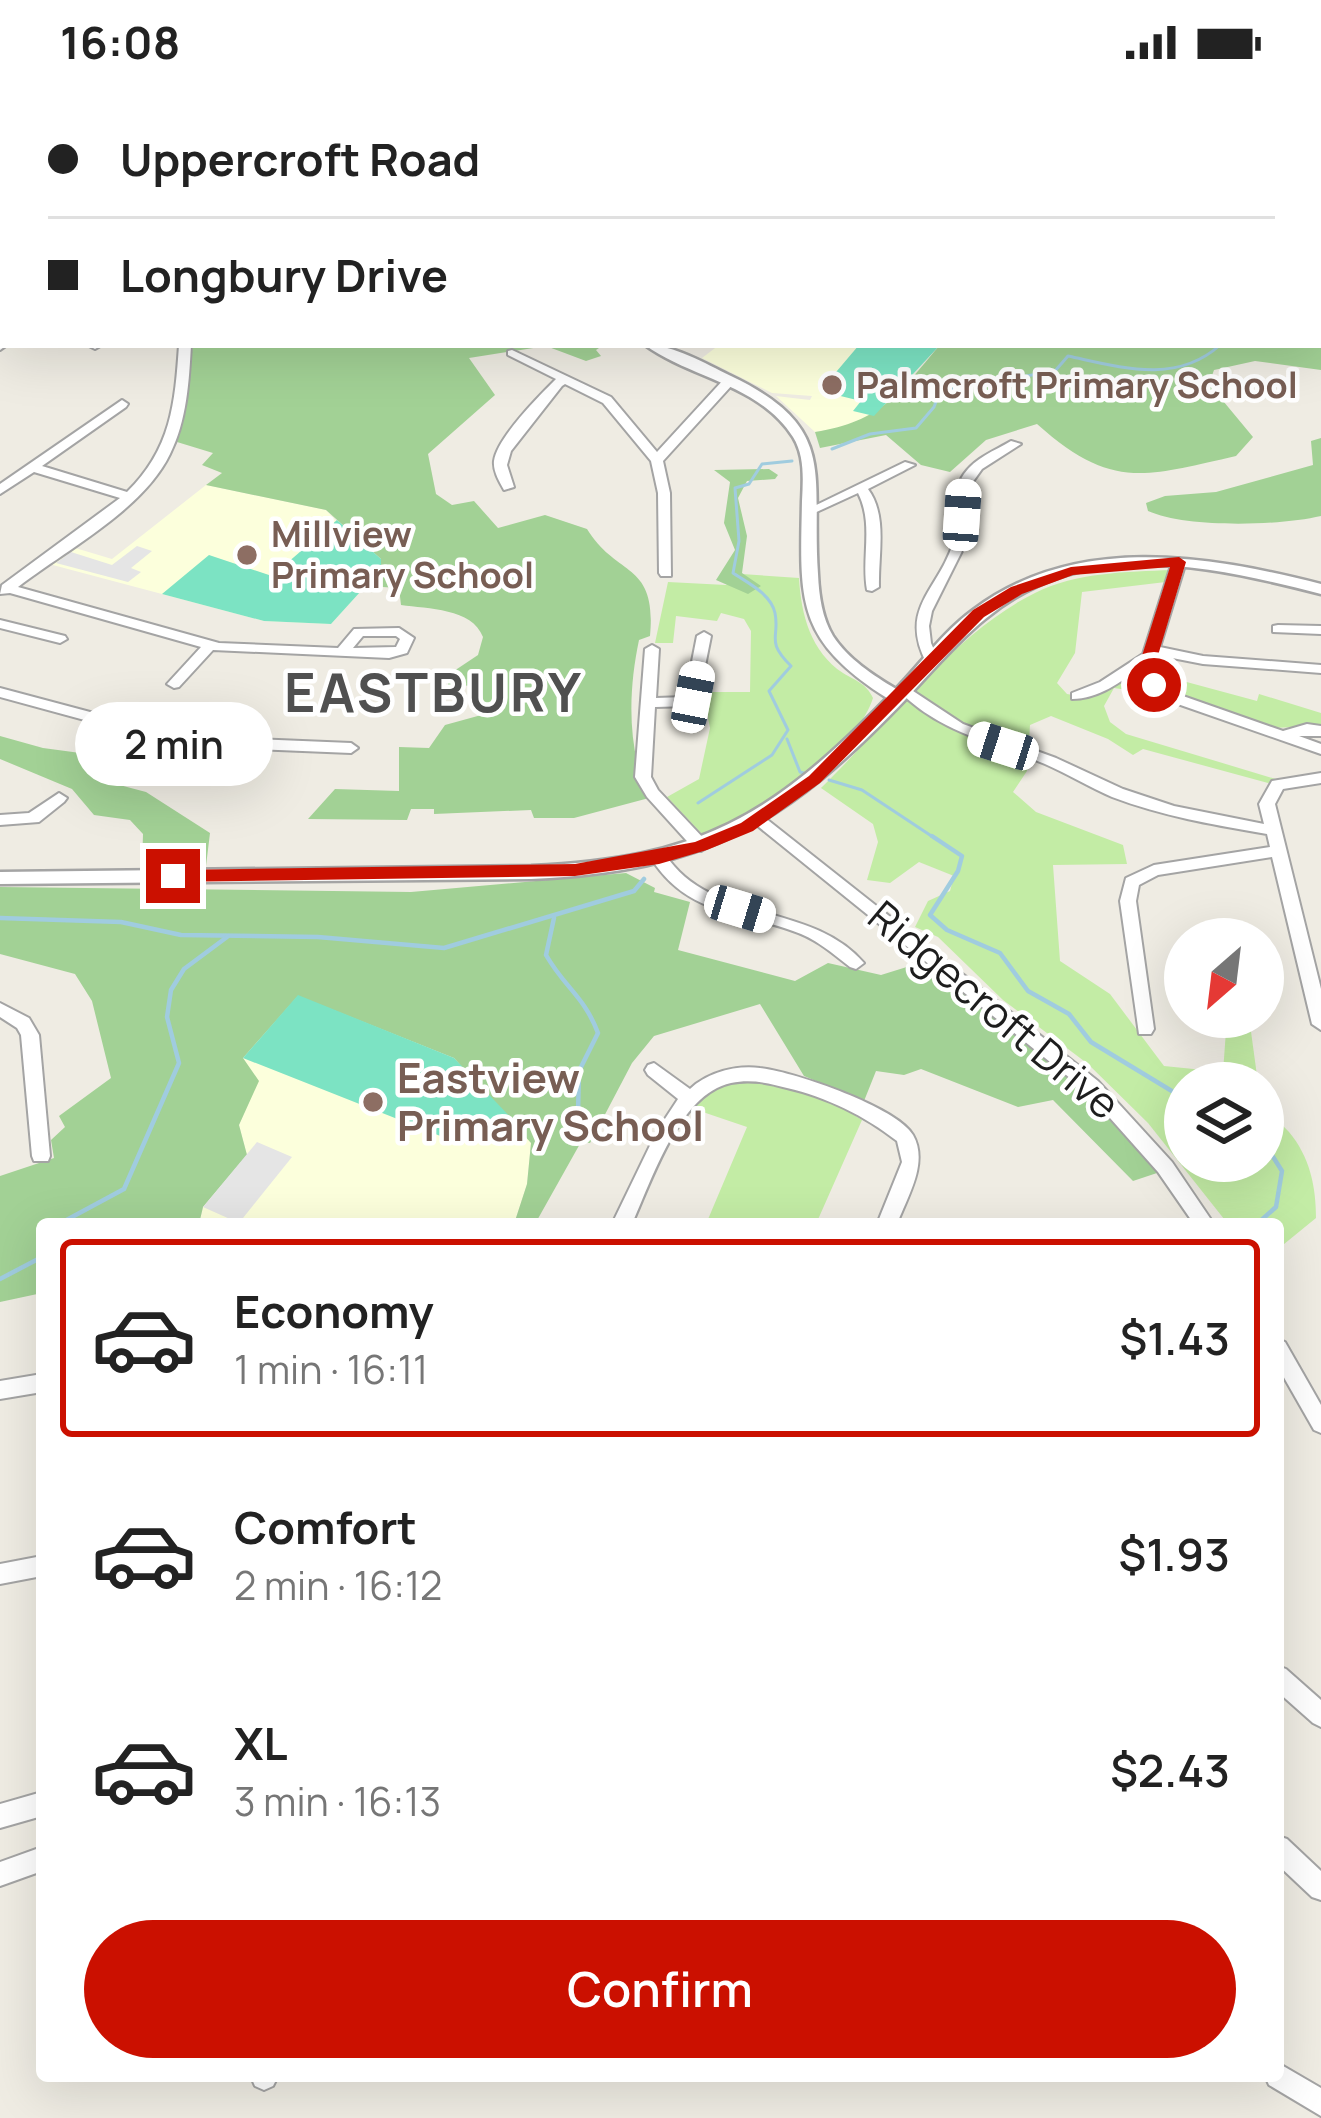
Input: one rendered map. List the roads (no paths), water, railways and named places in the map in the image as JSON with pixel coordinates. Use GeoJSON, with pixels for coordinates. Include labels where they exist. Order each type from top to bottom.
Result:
{"type":"FeatureCollection","features":[{"type":"Feature","properties":{"kind":"street"},"geometry":{"type":"LineString","coordinates":[[3,591],[127,496],[158,464],[172,434],[185,348]]}},
{"type":"Feature","properties":{"kind":"street"},"geometry":{"type":"LineString","coordinates":[[659,348],[729,380],[776,410],[802,440],[811,468],[815,624],[852,670],[900,693],[938,720],[1148,804],[1271,830]]}},
{"type":"Feature","properties":{"kind":"street"},"geometry":{"type":"LineString","coordinates":[[512,353],[614,406],[657,460],[664,493],[666,573]]}},
{"type":"Feature","properties":{"kind":"street"},"geometry":{"type":"LineString","coordinates":[[508,487],[500,470],[502,455],[550,388],[564,378]]}},
{"type":"Feature","properties":{"kind":"street"},"geometry":{"type":"LineString","coordinates":[[657,460],[729,380]]}},
{"type":"Feature","properties":{"kind":"street"},"geometry":{"type":"LineString","coordinates":[[0,490],[122,404]]}},
{"type":"Feature","properties":{"kind":"street"},"geometry":{"type":"LineString","coordinates":[[932,661],[924,645],[928,595],[961,539],[965,482],[978,467],[1015,444]]}},
{"type":"Feature","properties":{"kind":"street"},"geometry":{"type":"LineString","coordinates":[[810,511],[909,465]]}},
{"type":"Feature","properties":{"kind":"street"},"geometry":{"type":"LineString","coordinates":[[32,467],[127,496]]}},
{"type":"Feature","properties":{"kind":"street"},"geometry":{"type":"LineString","coordinates":[[861,489],[871,499],[872,587]]}},
{"type":"Feature","properties":{"kind":"street"},"geometry":{"type":"LineString","coordinates":[[1179,562],[1150,654],[1157,692],[1321,749]]}},
{"type":"Feature","properties":{"kind":"street"},"geometry":{"type":"LineString","coordinates":[[0,878],[547,872],[659,858],[701,846],[760,818],[814,780],[979,614],[1043,580],[1096,566],[1179,562],[1247,570],[1321,589]]}},
{"type":"Feature","properties":{"kind":"street"},"geometry":{"type":"LineString","coordinates":[[3,591],[210,645],[343,651]]}},
{"type":"Feature","properties":{"kind":"street"},"geometry":{"type":"LineString","coordinates":[[0,623],[61,639]]}},
{"type":"Feature","properties":{"kind":"street"},"geometry":{"type":"LineString","coordinates":[[1278,629],[1321,631]]}},
{"type":"Feature","properties":{"kind":"street"},"geometry":{"type":"LineString","coordinates":[[647,703],[691,700],[704,636]]}},
{"type":"Feature","properties":{"kind":"street"},"geometry":{"type":"LineString","coordinates":[[174,684],[210,645]]}},
{"type":"Feature","properties":{"kind":"street"},"geometry":{"type":"LineString","coordinates":[[652,649],[643,765],[646,784],[701,846]]}},
{"type":"Feature","properties":{"kind":"street"},"geometry":{"type":"LineString","coordinates":[[1077,696],[1100,691],[1111,678],[1150,654],[1321,668]]}},
{"type":"Feature","properties":{"kind":"street"},"geometry":{"type":"LineString","coordinates":[[0,692],[180,741],[351,748]]}},
{"type":"Feature","properties":{"kind":"street"},"geometry":{"type":"LineString","coordinates":[[1283,736],[1307,729],[1321,731]]}},
{"type":"Feature","properties":{"kind":"street"},"geometry":{"type":"LineString","coordinates":[[1321,778],[1277,784],[1267,804],[1321,1024]]}},
{"type":"Feature","properties":{"kind":"street"},"geometry":{"type":"LineString","coordinates":[[0,820],[33,818],[59,799]]}},
{"type":"Feature","properties":{"kind":"street","name":"Ridgecroft Drive"},"geometry":{"type":"LineString","coordinates":[[760,818],[1092,1085],[1143,1140],[1200,1218]]}},
{"type":"Feature","properties":{"kind":"street"},"geometry":{"type":"LineString","coordinates":[[1145,1029],[1128,901],[1132,882],[1154,870],[1275,851]]}},
{"type":"Feature","properties":{"kind":"street"},"geometry":{"type":"LineString","coordinates":[[659,858],[682,889],[802,928],[856,963]]}},
{"type":"Feature","properties":{"kind":"street"},"geometry":{"type":"LineString","coordinates":[[0,1009],[23,1023],[30,1035],[41,1156]]}},
{"type":"Feature","properties":{"kind":"street"},"geometry":{"type":"LineString","coordinates":[[654,1070],[689,1097]]}},
{"type":"Feature","properties":{"kind":"street"},"geometry":{"type":"LineString","coordinates":[[625,1218],[689,1097],[722,1074],[752,1070],[850,1102],[905,1137],[911,1162],[888,1218]]}},
{"type":"Feature","properties":{"kind":"street"},"geometry":{"type":"LineString","coordinates":[[1284,1359],[1321,1424]]}},
{"type":"Feature","properties":{"kind":"street"},"geometry":{"type":"LineString","coordinates":[[0,1390],[36,1384]]}},
{"type":"Feature","properties":{"kind":"street"},"geometry":{"type":"LineString","coordinates":[[0,1574],[36,1567]]}},
{"type":"Feature","properties":{"kind":"street"},"geometry":{"type":"LineString","coordinates":[[1284,1682],[1321,1714]]}},
{"type":"Feature","properties":{"kind":"street"},"geometry":{"type":"LineString","coordinates":[[0,1816],[36,1806]]}},
{"type":"Feature","properties":{"kind":"street"},"geometry":{"type":"LineString","coordinates":[[1284,1854],[1321,1888]]}},
{"type":"Feature","properties":{"kind":"street"},"geometry":{"type":"LineString","coordinates":[[0,1874],[36,1861]]}},
{"type":"Feature","properties":{"kind":"street"},"geometry":{"type":"LineString","coordinates":[[1284,2080],[1321,2103]]}},
{"type":"Feature","properties":{"kind":"waterway"},"geometry":{"type":"LineString","coordinates":[[832,449],[870,434],[916,428],[934,407],[940,391],[1055,371],[1068,356],[1127,368],[1166,369],[1185,365],[1216,348]]}},
{"type":"Feature","properties":{"kind":"waterway"},"geometry":{"type":"LineString","coordinates":[[698,803],[772,755],[788,730],[769,691],[791,666],[776,644],[773,606],[733,573],[739,541],[735,488],[749,484],[762,464],[792,461]]}},
{"type":"Feature","properties":{"kind":"waterway"},"geometry":{"type":"LineString","coordinates":[[787,739],[800,772],[807,774]]}},
{"type":"Feature","properties":{"kind":"waterway"},"geometry":{"type":"LineString","coordinates":[[829,780],[862,790],[936,839]]}},
{"type":"Feature","properties":{"kind":"waterway"},"geometry":{"type":"LineString","coordinates":[[932,836],[962,856],[958,871],[930,915],[947,930],[1000,953],[1028,991],[1069,1014],[1091,1042],[1164,1086]]}},
{"type":"Feature","properties":{"kind":"waterway"},"geometry":{"type":"LineString","coordinates":[[0,918],[121,922],[181,935],[318,937],[444,948],[634,891],[644,879]]}},
{"type":"Feature","properties":{"kind":"waterway"},"geometry":{"type":"LineString","coordinates":[[554,918],[546,955],[587,1010],[598,1033],[579,1071],[578,1114]]}},
{"type":"Feature","properties":{"kind":"waterway"},"geometry":{"type":"LineString","coordinates":[[70,1218],[124,1189],[179,1063],[167,1017],[171,990],[184,969],[227,937]]}},
{"type":"Feature","properties":{"kind":"waterway"},"geometry":{"type":"LineString","coordinates":[[1264,1218],[1276,1207],[1280,1182]]}},
{"type":"Feature","properties":{"kind":"waterway"},"geometry":{"type":"LineString","coordinates":[[0,1279],[36,1260]]}},
{"type":"Feature","properties":{"kind":"place","name":"Palmcroft Primary School"},"geometry":{"type":"Point","coordinates":[832,385]}},
{"type":"Feature","properties":{"kind":"place","name":"Millview Primary School"},"geometry":{"type":"Point","coordinates":[247,555]}},
{"type":"Feature","properties":{"kind":"place","name":"Eastview Primary School"},"geometry":{"type":"Point","coordinates":[373,1102]}},
{"type":"Feature","properties":{"kind":"district","name":"EASTBURY"},"geometry":{"type":"Point","coordinates":[434,693]}}]}
